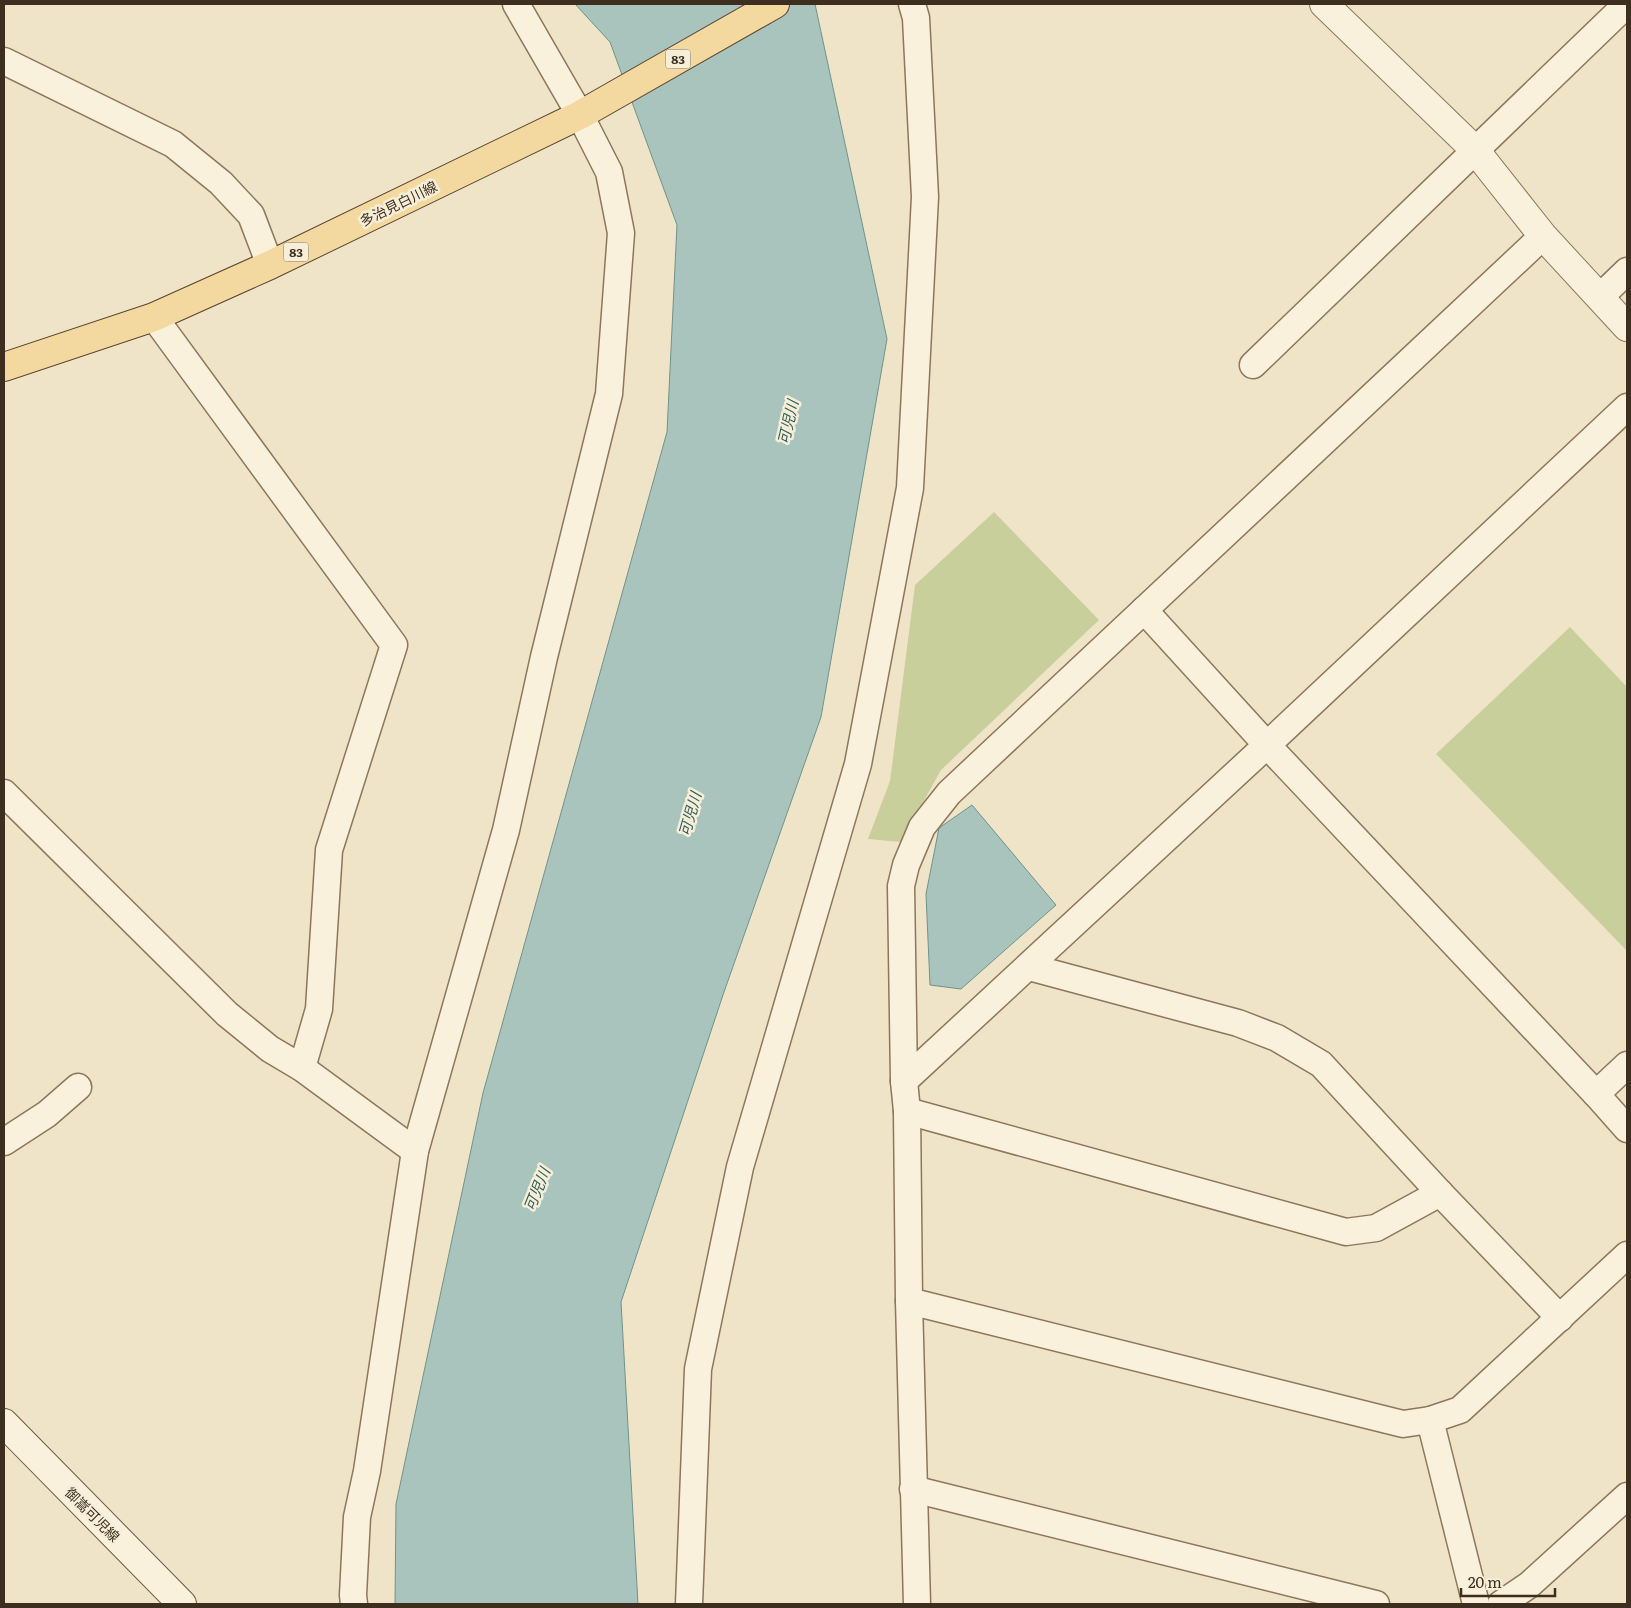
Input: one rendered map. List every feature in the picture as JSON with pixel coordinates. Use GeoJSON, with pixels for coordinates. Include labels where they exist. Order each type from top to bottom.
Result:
{"type":"FeatureCollection","features":[{"type":"Feature","properties":{"kind":"main road","name":"多治見白川線"},"geometry":{"type":"LineString","coordinates":[[4,367],[154,318],[270,265],[580,115],[776,4]]}},
{"type":"Feature","properties":{"kind":"street"},"geometry":{"type":"LineString","coordinates":[[354,1604],[356,1517],[367,1470],[415,1151],[506,830],[544,657],[609,394],[621,233],[610,172],[580,115],[516,4]]}},
{"type":"Feature","properties":{"kind":"street"},"geometry":{"type":"LineString","coordinates":[[689,1604],[698,1369],[740,1167],[858,764],[910,488],[925,197],[916,18],[912,4]]}},
{"type":"Feature","properties":{"kind":"street"},"geometry":{"type":"LineString","coordinates":[[1324,4],[1475,150],[1543,236],[1627,327]]}},
{"type":"Feature","properties":{"kind":"street"},"geometry":{"type":"LineString","coordinates":[[1253,365],[1627,4]]}},
{"type":"Feature","properties":{"kind":"street"},"geometry":{"type":"LineString","coordinates":[[4,61],[173,144],[221,183],[251,215],[270,265]]}},
{"type":"Feature","properties":{"kind":"street"},"geometry":{"type":"LineString","coordinates":[[917,1604],[901,886],[906,865],[922,827],[948,793],[1543,236]]}},
{"type":"Feature","properties":{"kind":"street"},"geometry":{"type":"LineString","coordinates":[[1600,297],[1627,271]]}},
{"type":"Feature","properties":{"kind":"street"},"geometry":{"type":"LineString","coordinates":[[154,318],[394,645],[329,850],[319,1009],[302,1068]]}},
{"type":"Feature","properties":{"kind":"street"},"geometry":{"type":"LineString","coordinates":[[904,1081],[1267,745],[1627,407]]}},
{"type":"Feature","properties":{"kind":"street"},"geometry":{"type":"LineString","coordinates":[[1144,610],[1267,745],[1627,1129]]}},
{"type":"Feature","properties":{"kind":"street"},"geometry":{"type":"LineString","coordinates":[[4,793],[227,1014],[270,1049],[302,1068],[415,1151]]}},
{"type":"Feature","properties":{"kind":"street"},"geometry":{"type":"LineString","coordinates":[[1029,966],[1238,1023],[1277,1038],[1321,1064],[1440,1193],[1560,1318]]}},
{"type":"Feature","properties":{"kind":"street"},"geometry":{"type":"LineString","coordinates":[[1596,1094],[1627,1065]]}},
{"type":"Feature","properties":{"kind":"street"},"geometry":{"type":"LineString","coordinates":[[4,1142],[47,1114],[78,1088]]}},
{"type":"Feature","properties":{"kind":"street"},"geometry":{"type":"LineString","coordinates":[[907,1111],[1346,1232],[1376,1228],[1440,1193]]}},
{"type":"Feature","properties":{"kind":"street"},"geometry":{"type":"LineString","coordinates":[[909,1300],[1403,1424],[1430,1420],[1460,1410],[1627,1255]]}},
{"type":"Feature","properties":{"kind":"street"},"geometry":{"type":"LineString","coordinates":[[1430,1420],[1476,1604]]}},
{"type":"Feature","properties":{"kind":"street","name":"御嵩可児線"},"geometry":{"type":"LineString","coordinates":[[4,1423],[182,1604]]}},
{"type":"Feature","properties":{"kind":"street"},"geometry":{"type":"LineString","coordinates":[[913,1489],[1376,1604]]}},
{"type":"Feature","properties":{"kind":"street"},"geometry":{"type":"LineString","coordinates":[[1501,1604],[1528,1585],[1627,1496]]}},
{"type":"Feature","properties":{"kind":"green space"},"geometry":{"type":"Polygon","coordinates":[[[994,512],[1099,620],[941,770],[901,842],[868,839],[890,781],[915,585],[994,512]]]}},
{"type":"Feature","properties":{"kind":"green space"},"geometry":{"type":"Polygon","coordinates":[[[1570,627],[1627,687],[1627,951],[1436,754],[1570,627]]]}},
{"type":"Feature","properties":{"kind":"water","name":"可児川"},"geometry":{"type":"Polygon","coordinates":[[[575,4],[815,4],[887,339],[821,717],[724,992],[621,1302],[638,1604],[395,1604],[396,1504],[483,1093],[667,432],[677,225],[610,42],[575,4]]]}},
{"type":"Feature","properties":{"kind":"water"},"geometry":{"type":"Polygon","coordinates":[[[972,805],[1056,905],[961,989],[930,985],[926,894],[939,828],[972,805]]]}}]}
